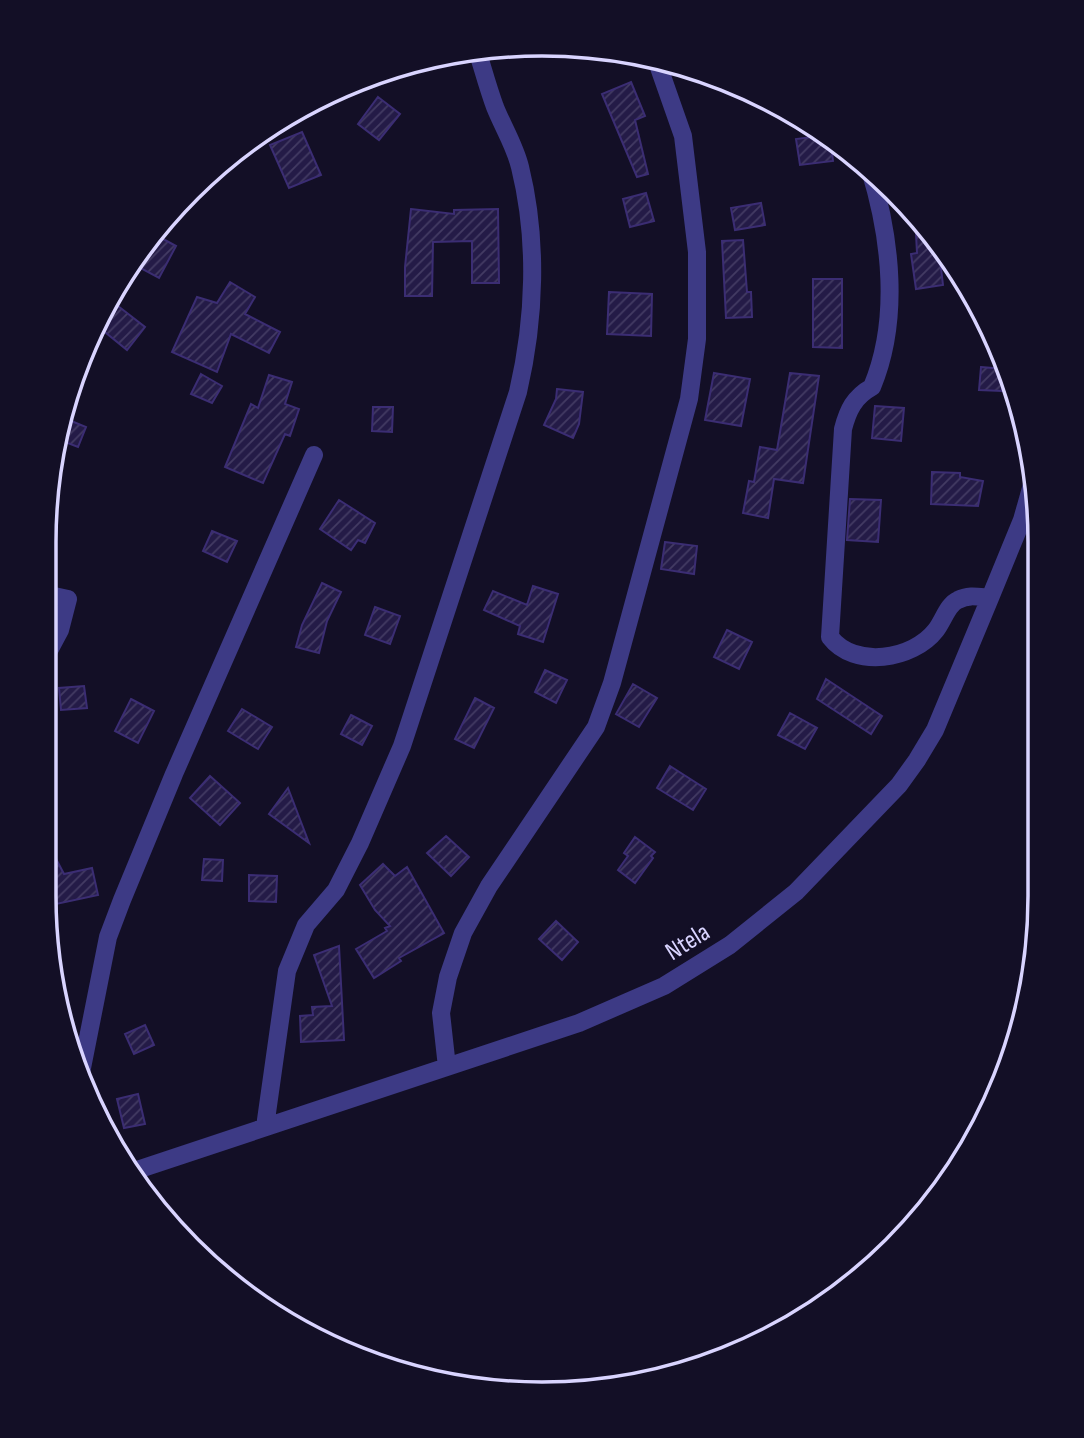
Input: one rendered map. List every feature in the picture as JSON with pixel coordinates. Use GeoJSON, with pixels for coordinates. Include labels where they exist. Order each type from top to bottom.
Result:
{"type":"FeatureCollection","features":[{"type":"Feature","properties":{"kind":"street"},"geometry":{"type":"LineString","coordinates":[[265,1127],[287,971],[306,925],[336,890],[402,746],[518,392],[527,355],[532,283],[530,223],[519,165],[480,60]]}},
{"type":"Feature","properties":{"kind":"street"},"geometry":{"type":"LineString","coordinates":[[447,1067],[441,1013],[463,933],[489,886],[596,727],[612,683],[689,399],[697,339],[697,252],[682,136],[660,71]]}},
{"type":"Feature","properties":{"kind":"street"},"geometry":{"type":"LineString","coordinates":[[876,189],[882,209],[890,321],[872,387],[859,394],[848,411],[843,429],[830,637],[837,646],[854,656],[896,655],[920,645],[935,632],[955,601],[970,596],[990,598]]}},
{"type":"Feature","properties":{"kind":"street"},"geometry":{"type":"LineString","coordinates":[[83,1056],[108,937],[122,900],[174,774],[314,455]]}},
{"type":"Feature","properties":{"kind":"street","name":"Ntela"},"geometry":{"type":"LineString","coordinates":[[140,1169],[579,1023],[664,986],[730,945],[796,892],[889,796],[917,760],[935,730],[1026,504]]}},
{"type":"Feature","properties":{"kind":"street"},"geometry":{"type":"LineString","coordinates":[[56,596],[68,599],[56,638]]}},
{"type":"Feature","properties":{"kind":"building"},"geometry":{"type":"Polygon","coordinates":[[[631,82],[645,116],[635,120],[648,174],[637,177],[602,94],[631,82]]]}},
{"type":"Feature","properties":{"kind":"building"},"geometry":{"type":"Polygon","coordinates":[[[378,97],[400,114],[379,140],[358,124],[378,97]]]}},
{"type":"Feature","properties":{"kind":"building"},"geometry":{"type":"Polygon","coordinates":[[[302,132],[321,175],[289,188],[270,145],[302,132]]]}},
{"type":"Feature","properties":{"kind":"building"},"geometry":{"type":"Polygon","coordinates":[[[811,137],[832,152],[833,161],[800,165],[796,139],[811,137]]]}},
{"type":"Feature","properties":{"kind":"building"},"geometry":{"type":"Polygon","coordinates":[[[646,193],[654,221],[630,227],[623,199],[646,193]]]}},
{"type":"Feature","properties":{"kind":"building"},"geometry":{"type":"Polygon","coordinates":[[[761,203],[765,225],[735,230],[731,208],[761,203]]]}},
{"type":"Feature","properties":{"kind":"building"},"geometry":{"type":"Polygon","coordinates":[[[411,209],[454,214],[454,210],[498,209],[499,283],[472,283],[472,241],[433,242],[432,296],[405,296],[411,209]]]}},
{"type":"Feature","properties":{"kind":"building"},"geometry":{"type":"Polygon","coordinates":[[[916,232],[941,264],[943,285],[916,289],[911,254],[917,253],[916,232]]]}},
{"type":"Feature","properties":{"kind":"building"},"geometry":{"type":"Polygon","coordinates":[[[162,239],[176,246],[159,278],[141,268],[162,239]]]}},
{"type":"Feature","properties":{"kind":"building"},"geometry":{"type":"Polygon","coordinates":[[[743,240],[752,317],[726,318],[722,241],[743,240]]]}},
{"type":"Feature","properties":{"kind":"building"},"geometry":{"type":"Polygon","coordinates":[[[813,279],[842,279],[842,348],[813,347],[813,279]]]}},
{"type":"Feature","properties":{"kind":"building"},"geometry":{"type":"Polygon","coordinates":[[[230,282],[255,297],[245,314],[280,332],[269,353],[231,334],[217,372],[172,352],[197,297],[217,303],[230,282]]]}},
{"type":"Feature","properties":{"kind":"building"},"geometry":{"type":"Polygon","coordinates":[[[609,292],[652,294],[651,336],[607,334],[609,292]]]}},
{"type":"Feature","properties":{"kind":"building"},"geometry":{"type":"Polygon","coordinates":[[[118,306],[145,327],[127,350],[104,331],[118,306]]]}},
{"type":"Feature","properties":{"kind":"building"},"geometry":{"type":"Polygon","coordinates":[[[981,367],[995,368],[1002,391],[979,390],[981,367]]]}},
{"type":"Feature","properties":{"kind":"building"},"geometry":{"type":"Polygon","coordinates":[[[714,373],[750,379],[741,426],[705,420],[714,373]]]}},
{"type":"Feature","properties":{"kind":"building"},"geometry":{"type":"Polygon","coordinates":[[[790,373],[819,376],[803,483],[774,479],[768,518],[743,513],[749,481],[754,482],[760,447],[777,450],[790,373]]]}},
{"type":"Feature","properties":{"kind":"building"},"geometry":{"type":"Polygon","coordinates":[[[201,374],[222,386],[212,403],[191,394],[201,374]]]}},
{"type":"Feature","properties":{"kind":"building"},"geometry":{"type":"Polygon","coordinates":[[[269,375],[292,382],[285,404],[299,409],[290,436],[285,434],[263,483],[225,467],[251,404],[258,408],[269,375]]]}},
{"type":"Feature","properties":{"kind":"building"},"geometry":{"type":"Polygon","coordinates":[[[557,389],[583,392],[579,424],[573,438],[544,425],[556,399],[557,389]]]}},
{"type":"Feature","properties":{"kind":"building"},"geometry":{"type":"Polygon","coordinates":[[[875,406],[904,408],[901,441],[872,438],[875,406]]]}},
{"type":"Feature","properties":{"kind":"building"},"geometry":{"type":"Polygon","coordinates":[[[373,407],[393,407],[392,432],[372,431],[373,407]]]}},
{"type":"Feature","properties":{"kind":"building"},"geometry":{"type":"Polygon","coordinates":[[[72,421],[86,427],[78,447],[66,442],[72,421]]]}},
{"type":"Feature","properties":{"kind":"building"},"geometry":{"type":"Polygon","coordinates":[[[932,472],[960,473],[960,477],[983,481],[978,506],[931,504],[932,472]]]}},
{"type":"Feature","properties":{"kind":"building"},"geometry":{"type":"Polygon","coordinates":[[[850,499],[881,500],[878,542],[847,540],[850,499]]]}},
{"type":"Feature","properties":{"kind":"building"},"geometry":{"type":"Polygon","coordinates":[[[339,500],[375,523],[365,543],[358,540],[351,550],[320,529],[339,500]]]}},
{"type":"Feature","properties":{"kind":"building"},"geometry":{"type":"Polygon","coordinates":[[[212,531],[237,541],[227,562],[203,551],[212,531]]]}},
{"type":"Feature","properties":{"kind":"building"},"geometry":{"type":"Polygon","coordinates":[[[665,542],[697,546],[694,574],[661,569],[665,542]]]}},
{"type":"Feature","properties":{"kind":"building"},"geometry":{"type":"Polygon","coordinates":[[[322,583],[341,592],[327,621],[319,653],[296,647],[302,625],[322,583]]]}},
{"type":"Feature","properties":{"kind":"building"},"geometry":{"type":"Polygon","coordinates":[[[533,586],[558,594],[543,642],[518,634],[520,626],[484,610],[493,591],[527,605],[533,586]]]}},
{"type":"Feature","properties":{"kind":"building"},"geometry":{"type":"Polygon","coordinates":[[[375,607],[400,616],[390,644],[365,635],[375,607]]]}},
{"type":"Feature","properties":{"kind":"building"},"geometry":{"type":"Polygon","coordinates":[[[727,630],[752,642],[739,669],[714,657],[727,630]]]}},
{"type":"Feature","properties":{"kind":"building"},"geometry":{"type":"Polygon","coordinates":[[[545,670],[567,680],[556,703],[535,692],[545,670]]]}},
{"type":"Feature","properties":{"kind":"building"},"geometry":{"type":"Polygon","coordinates":[[[826,679],[882,716],[871,734],[817,699],[826,679]]]}},
{"type":"Feature","properties":{"kind":"building"},"geometry":{"type":"Polygon","coordinates":[[[633,684],[657,698],[639,727],[616,714],[633,684]]]}},
{"type":"Feature","properties":{"kind":"building"},"geometry":{"type":"Polygon","coordinates":[[[84,686],[87,708],[61,710],[59,688],[84,686]]]}},
{"type":"Feature","properties":{"kind":"building"},"geometry":{"type":"Polygon","coordinates":[[[475,698],[494,708],[474,748],[455,739],[475,698]]]}},
{"type":"Feature","properties":{"kind":"building"},"geometry":{"type":"Polygon","coordinates":[[[131,699],[154,711],[138,743],[115,731],[131,699]]]}},
{"type":"Feature","properties":{"kind":"building"},"geometry":{"type":"Polygon","coordinates":[[[242,709],[272,727],[258,749],[228,731],[242,709]]]}},
{"type":"Feature","properties":{"kind":"building"},"geometry":{"type":"Polygon","coordinates":[[[790,713],[817,728],[805,749],[778,735],[790,713]]]}},
{"type":"Feature","properties":{"kind":"building"},"geometry":{"type":"Polygon","coordinates":[[[351,715],[372,726],[362,745],[341,734],[351,715]]]}},
{"type":"Feature","properties":{"kind":"building"},"geometry":{"type":"Polygon","coordinates":[[[670,766],[706,789],[693,810],[657,788],[670,766]]]}},
{"type":"Feature","properties":{"kind":"building"},"geometry":{"type":"Polygon","coordinates":[[[210,776],[240,803],[220,825],[190,798],[210,776]]]}},
{"type":"Feature","properties":{"kind":"building"},"geometry":{"type":"Polygon","coordinates":[[[288,788],[309,843],[269,814],[288,788]]]}},
{"type":"Feature","properties":{"kind":"building"},"geometry":{"type":"Polygon","coordinates":[[[446,836],[469,857],[451,876],[427,853],[446,836]]]}},
{"type":"Feature","properties":{"kind":"building"},"geometry":{"type":"Polygon","coordinates":[[[635,837],[655,852],[635,883],[618,870],[628,856],[624,853],[635,837]]]}},
{"type":"Feature","properties":{"kind":"building"},"geometry":{"type":"Polygon","coordinates":[[[56,859],[64,874],[92,868],[98,895],[56,904],[56,859]]]}},
{"type":"Feature","properties":{"kind":"building"},"geometry":{"type":"Polygon","coordinates":[[[204,859],[223,860],[222,881],[202,880],[204,859]]]}},
{"type":"Feature","properties":{"kind":"building"},"geometry":{"type":"Polygon","coordinates":[[[383,864],[395,876],[407,867],[444,933],[399,958],[401,961],[374,978],[356,949],[387,931],[385,928],[390,926],[375,910],[360,885],[383,864]]]}},
{"type":"Feature","properties":{"kind":"building"},"geometry":{"type":"Polygon","coordinates":[[[249,875],[277,876],[276,902],[249,901],[249,875]]]}},
{"type":"Feature","properties":{"kind":"building"},"geometry":{"type":"Polygon","coordinates":[[[556,921],[578,942],[562,960],[539,939],[556,921]]]}},
{"type":"Feature","properties":{"kind":"building"},"geometry":{"type":"Polygon","coordinates":[[[339,946],[344,1040],[301,1042],[300,1016],[313,1015],[312,1007],[332,1006],[314,955],[339,946]]]}},
{"type":"Feature","properties":{"kind":"building"},"geometry":{"type":"Polygon","coordinates":[[[145,1025],[154,1045],[134,1054],[125,1034],[145,1025]]]}},
{"type":"Feature","properties":{"kind":"building"},"geometry":{"type":"Polygon","coordinates":[[[138,1094],[145,1124],[124,1128],[117,1099],[138,1094]]]}}]}
